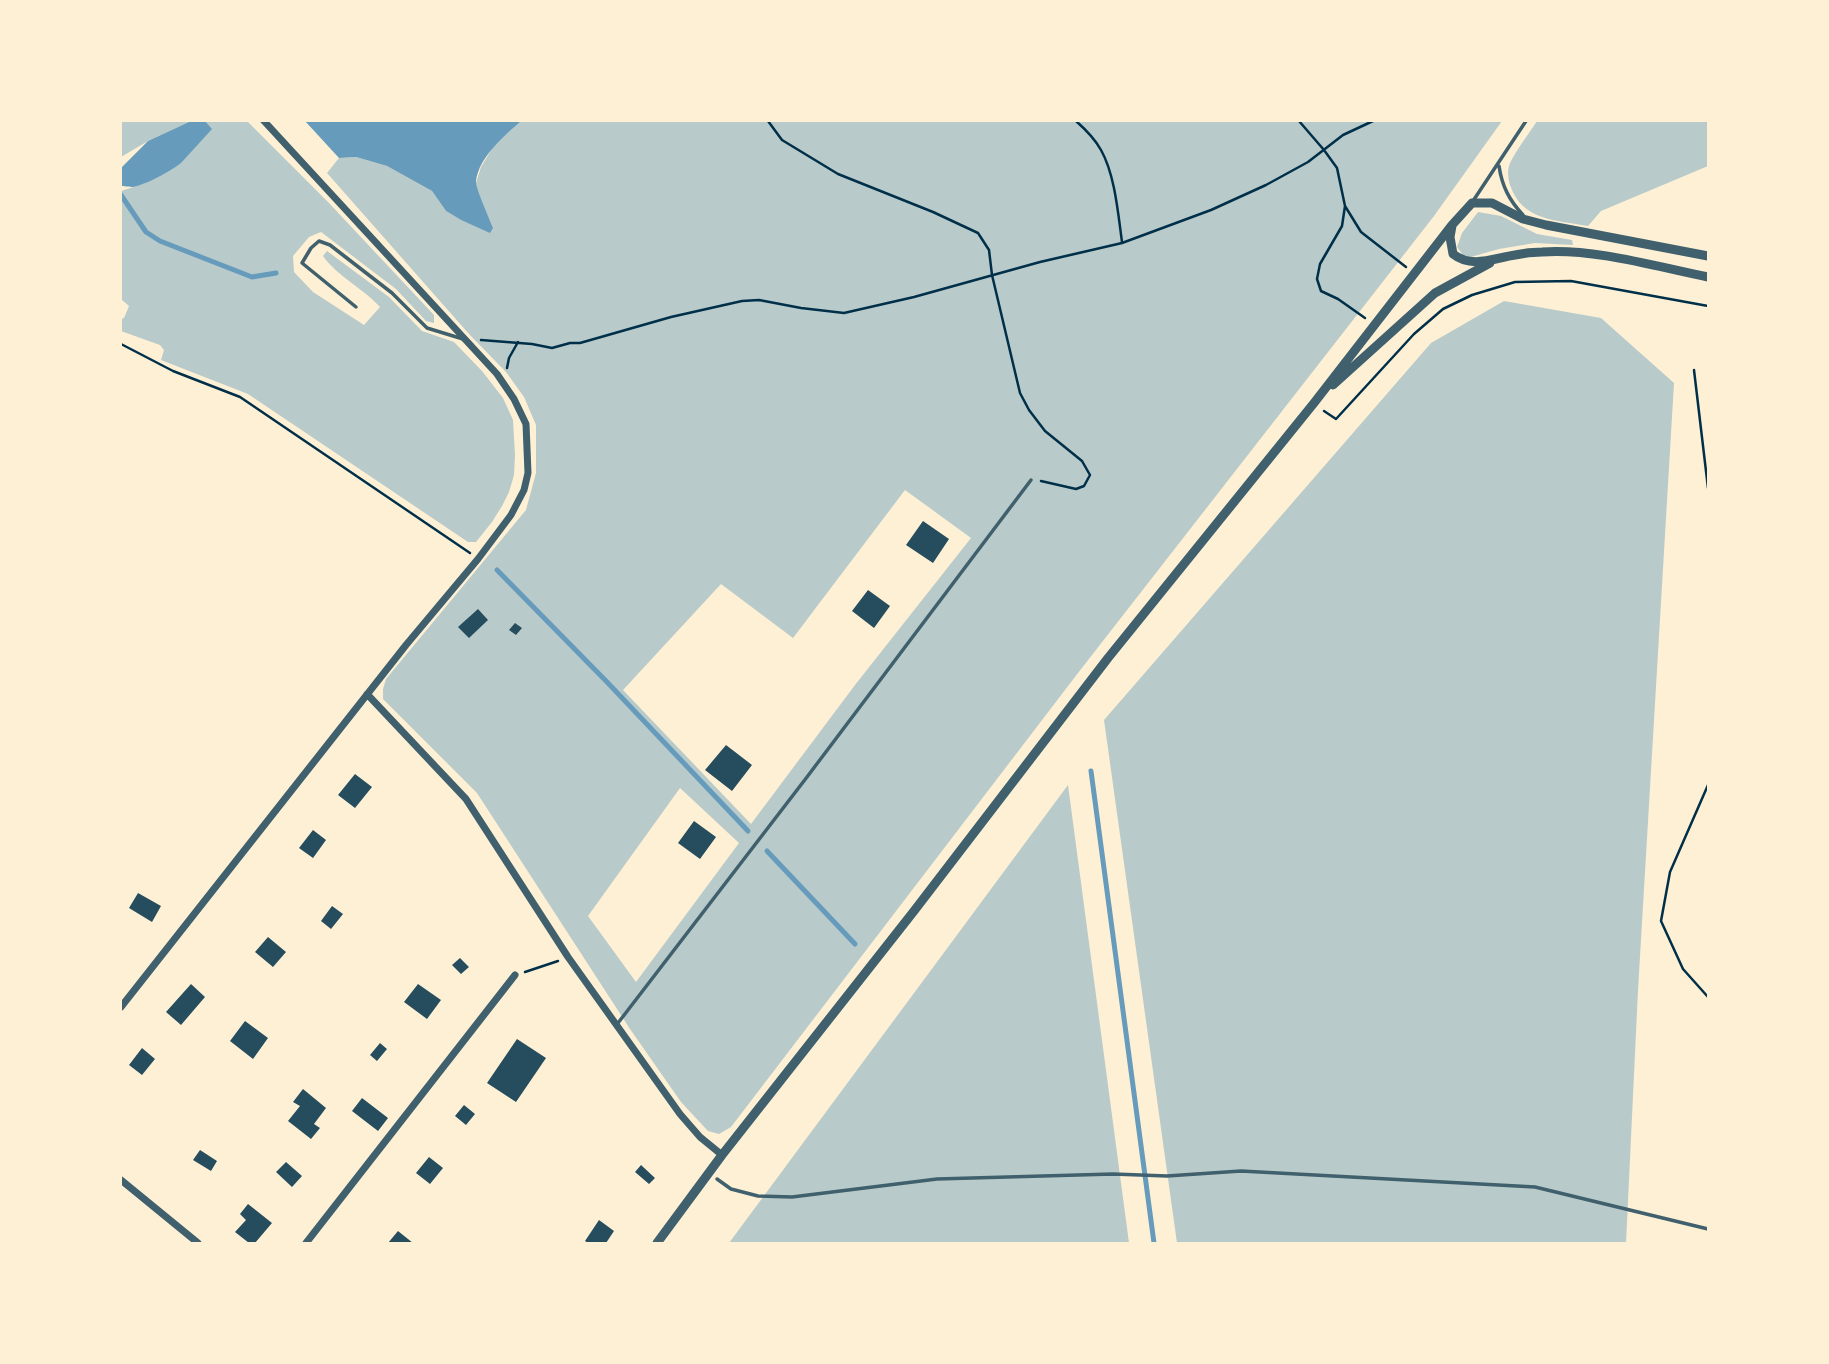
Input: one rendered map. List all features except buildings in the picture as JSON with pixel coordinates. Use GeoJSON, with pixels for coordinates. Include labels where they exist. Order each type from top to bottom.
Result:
{"type":"FeatureCollection","features":[{"type":"Feature","properties":{"kind":"street"},"geometry":{"type":"LineString","coordinates":[[121,1007],[406,645],[478,559],[511,515],[524,490],[528,473],[526,424],[497,374],[264,121]]}},
{"type":"Feature","properties":{"kind":"street"},"geometry":{"type":"LineString","coordinates":[[657,1243],[722,1155],[1108,658],[1472,203],[1492,204],[1533,222],[1708,256]]}},
{"type":"Feature","properties":{"kind":"street"},"geometry":{"type":"LineString","coordinates":[[1452,225],[1453,254],[1469,262],[1531,253],[1574,252],[1708,277]]}},
{"type":"Feature","properties":{"kind":"street"},"geometry":{"type":"LineString","coordinates":[[1314,403],[1435,293],[1498,259]]}},
{"type":"Feature","properties":{"kind":"street"},"geometry":{"type":"LineString","coordinates":[[367,694],[466,799],[568,957],[680,1114],[700,1137],[722,1155]]}},
{"type":"Feature","properties":{"kind":"street"},"geometry":{"type":"LineString","coordinates":[[306,1243],[516,975]]}},
{"type":"Feature","properties":{"kind":"street"},"geometry":{"type":"LineString","coordinates":[[121,1181],[198,1243]]}},
{"type":"Feature","properties":{"kind":"lane"},"geometry":{"type":"LineString","coordinates":[[1472,203],[1526,121]]}},
{"type":"Feature","properties":{"kind":"lane"},"geometry":{"type":"LineString","coordinates":[[1499,164],[1506,192],[1520,213],[1533,222]]}},
{"type":"Feature","properties":{"kind":"lane"},"geometry":{"type":"LineString","coordinates":[[356,307],[302,263],[311,248],[319,242],[330,245],[393,293],[427,328],[466,341]]}},
{"type":"Feature","properties":{"kind":"lane"},"geometry":{"type":"LineString","coordinates":[[617,1025],[1031,480]]}},
{"type":"Feature","properties":{"kind":"lane"},"geometry":{"type":"LineString","coordinates":[[717,1179],[731,1189],[758,1196],[792,1197],[937,1179],[1112,1174],[1167,1176],[1241,1171],[1535,1187],[1708,1229]]}},
{"type":"Feature","properties":{"kind":"path"},"geometry":{"type":"LineString","coordinates":[[768,121],[782,140],[838,174],[978,233],[989,250],[992,275],[1020,393],[1045,431],[1082,461],[1090,475],[1084,486],[1076,489],[1031,480]]}},
{"type":"Feature","properties":{"kind":"path"},"geometry":{"type":"LineString","coordinates":[[1076,121],[1101,150],[1118,211],[1122,243]]}},
{"type":"Feature","properties":{"kind":"path"},"geometry":{"type":"LineString","coordinates":[[1299,121],[1337,168],[1345,206],[1361,232],[1414,274]]}},
{"type":"Feature","properties":{"kind":"path"},"geometry":{"type":"LineString","coordinates":[[466,341],[486,339],[552,348],[743,300],[844,313],[914,297],[1040,262],[1122,243],[1211,210],[1308,162],[1343,135],[1373,121]]}},
{"type":"Feature","properties":{"kind":"path"},"geometry":{"type":"LineString","coordinates":[[1345,206],[1342,226],[1320,264],[1317,279],[1321,290],[1374,325]]}},
{"type":"Feature","properties":{"kind":"path"},"geometry":{"type":"LineString","coordinates":[[1314,403],[1336,419],[1414,334],[1443,309],[1472,295],[1515,282],[1571,281],[1708,306]]}},
{"type":"Feature","properties":{"kind":"path"},"geometry":{"type":"LineString","coordinates":[[503,384],[509,358],[519,342]]}},
{"type":"Feature","properties":{"kind":"path"},"geometry":{"type":"LineString","coordinates":[[121,344],[173,371],[240,397],[478,559]]}},
{"type":"Feature","properties":{"kind":"path"},"geometry":{"type":"LineString","coordinates":[[1694,370],[1708,488]]}},
{"type":"Feature","properties":{"kind":"path"},"geometry":{"type":"LineString","coordinates":[[1708,785],[1670,872],[1661,921],[1682,969],[1708,997]]}},
{"type":"Feature","properties":{"kind":"path"},"geometry":{"type":"LineString","coordinates":[[516,975],[561,960]]}},
{"type":"Feature","properties":{"kind":"shaded area"},"geometry":{"type":"Polygon","coordinates":[[[121,121],[191,121],[121,157],[121,121]]]}},
{"type":"Feature","properties":{"kind":"shaded area"},"geometry":{"type":"Polygon","coordinates":[[[205,121],[247,121],[328,202],[434,315],[434,323],[426,321],[396,289],[321,232],[309,237],[293,256],[294,272],[313,292],[364,325],[380,307],[329,263],[323,256],[327,251],[389,297],[422,331],[454,342],[503,398],[513,420],[514,475],[502,506],[476,542],[468,542],[248,394],[161,360],[164,350],[160,345],[121,331],[121,319],[129,306],[121,299],[121,191],[143,184],[211,129],[205,121]]]}},
{"type":"Feature","properties":{"kind":"shaded area"},"geometry":{"type":"Polygon","coordinates":[[[521,121],[1502,121],[1434,216],[1078,673],[731,1127],[719,1134],[708,1131],[681,1102],[630,1029],[477,793],[383,699],[386,679],[526,510],[536,473],[536,425],[524,397],[506,372],[327,173],[339,158],[356,157],[387,166],[432,191],[446,211],[490,232],[476,183],[481,167],[496,142],[521,121]],[[905,490],[793,638],[721,584],[623,690],[751,824],[855,685],[971,538],[905,490]],[[680,788],[588,916],[636,982],[739,843],[680,788]]]}},
{"type":"Feature","properties":{"kind":"shaded area"},"geometry":{"type":"Polygon","coordinates":[[[1537,121],[1708,121],[1708,166],[1601,211],[1588,226],[1552,220],[1523,206],[1515,197],[1509,180],[1510,163],[1537,121]]]}},
{"type":"Feature","properties":{"kind":"shaded area"},"geometry":{"type":"Polygon","coordinates":[[[1478,212],[1501,216],[1537,234],[1572,240],[1573,245],[1535,243],[1467,258],[1457,247],[1462,233],[1478,212]]]}},
{"type":"Feature","properties":{"kind":"shaded area"},"geometry":{"type":"Polygon","coordinates":[[[1504,301],[1601,318],[1674,383],[1638,990],[1626,1243],[1177,1243],[1104,720],[1431,343],[1504,301]]]}},
{"type":"Feature","properties":{"kind":"shaded area"},"geometry":{"type":"Polygon","coordinates":[[[1068,785],[1129,1243],[729,1243],[1068,785]]]}},
{"type":"Feature","properties":{"kind":"water"},"geometry":{"type":"Polygon","coordinates":[[[191,121],[205,121],[212,129],[181,163],[144,184],[121,186],[121,168],[148,141],[191,121]]]}},
{"type":"Feature","properties":{"kind":"water"},"geometry":{"type":"Polygon","coordinates":[[[305,121],[521,121],[493,148],[478,172],[476,181],[480,197],[493,228],[490,233],[461,220],[446,211],[432,191],[387,166],[356,157],[339,158],[305,121]]]}},
{"type":"Feature","properties":{"kind":"waterway"},"geometry":{"type":"LineString","coordinates":[[121,195],[146,232],[160,241],[252,277],[276,273]]}},
{"type":"Feature","properties":{"kind":"waterway"},"geometry":{"type":"LineString","coordinates":[[497,570],[748,831]]}},
{"type":"Feature","properties":{"kind":"waterway"},"geometry":{"type":"LineString","coordinates":[[1091,771],[1154,1243]]}},
{"type":"Feature","properties":{"kind":"waterway"},"geometry":{"type":"LineString","coordinates":[[767,851],[855,944]]}}]}
